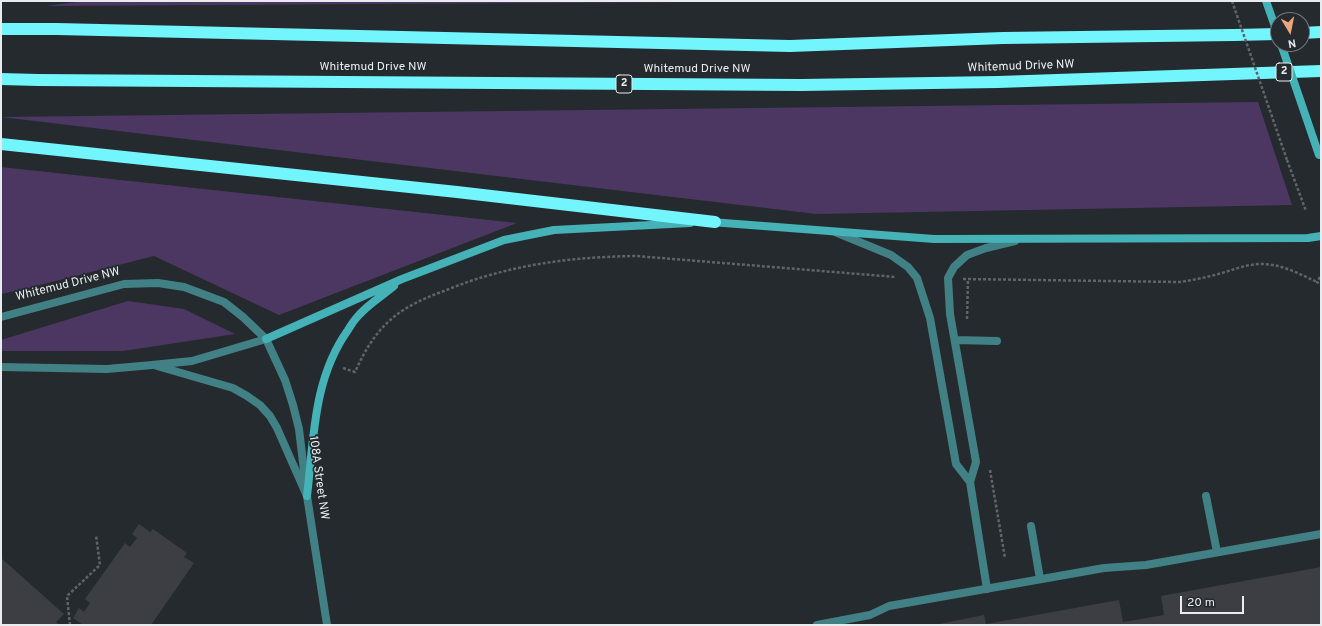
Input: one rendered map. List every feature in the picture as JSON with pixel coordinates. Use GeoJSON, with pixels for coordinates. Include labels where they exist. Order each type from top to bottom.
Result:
{"type":"FeatureCollection","features":[{"type":"Feature","properties":{"kind":"highway","name":"Whitemud Drive NW"},"geometry":{"type":"LineString","coordinates":[[1,30],[57,29],[790,46],[1003,38],[1270,34]]}},
{"type":"Feature","properties":{"kind":"highway"},"geometry":{"type":"LineString","coordinates":[[1310,33],[1321,32]]}},
{"type":"Feature","properties":{"kind":"highway","name":"Whitemud Drive NW"},"geometry":{"type":"LineString","coordinates":[[1,79],[802,85],[998,82],[1321,71]]}},
{"type":"Feature","properties":{"kind":"highway"},"geometry":{"type":"LineString","coordinates":[[1,144],[457,192],[715,222]]}},
{"type":"Feature","properties":{"kind":"main road"},"geometry":{"type":"LineString","coordinates":[[1266,1],[1270,12]]}},
{"type":"Feature","properties":{"kind":"main road"},"geometry":{"type":"LineString","coordinates":[[1284,52],[1320,157]]}},
{"type":"Feature","properties":{"kind":"main road"},"geometry":{"type":"LineString","coordinates":[[266,339],[402,280],[504,240],[554,230],[715,222],[934,239],[1308,238],[1321,236]]}},
{"type":"Feature","properties":{"kind":"main road"},"geometry":{"type":"LineString","coordinates":[[307,496],[317,405],[321,386],[329,362],[341,339],[358,315],[402,280]]}},
{"type":"Feature","properties":{"kind":"street"},"geometry":{"type":"LineString","coordinates":[[832,231],[891,255],[908,267],[917,278],[930,318],[956,464],[970,482]]}},
{"type":"Feature","properties":{"kind":"street"},"geometry":{"type":"LineString","coordinates":[[987,589],[970,482],[976,462],[950,314],[948,278],[954,267],[967,255],[1009,242],[1049,238]]}},
{"type":"Feature","properties":{"kind":"street","name":"Whitemud Drive NW"},"geometry":{"type":"LineString","coordinates":[[1,317],[124,284],[158,283],[184,287],[224,302],[243,317],[266,339]]}},
{"type":"Feature","properties":{"kind":"street"},"geometry":{"type":"LineString","coordinates":[[1,367],[107,369],[192,361],[266,339]]}},
{"type":"Feature","properties":{"kind":"street","name":"108A Street NW"},"geometry":{"type":"LineString","coordinates":[[266,339],[285,380],[299,429],[307,496],[327,625]]}},
{"type":"Feature","properties":{"kind":"street"},"geometry":{"type":"LineString","coordinates":[[955,340],[997,341]]}},
{"type":"Feature","properties":{"kind":"street"},"geometry":{"type":"LineString","coordinates":[[152,365],[233,388],[260,405],[270,416],[277,428],[307,496]]}},
{"type":"Feature","properties":{"kind":"street"},"geometry":{"type":"LineString","coordinates":[[1206,496],[1217,552]]}},
{"type":"Feature","properties":{"kind":"street"},"geometry":{"type":"LineString","coordinates":[[1031,526],[1040,579]]}},
{"type":"Feature","properties":{"kind":"street"},"geometry":{"type":"LineString","coordinates":[[816,625],[870,615],[889,606],[1104,568],[1146,565],[1321,534]]}},
{"type":"Feature","properties":{"kind":"path"},"geometry":{"type":"LineString","coordinates":[[1232,1],[1287,160],[1306,210]]}},
{"type":"Feature","properties":{"kind":"path"},"geometry":{"type":"LineString","coordinates":[[340,366],[355,372],[364,352],[376,335],[396,316],[426,298],[462,283],[507,269],[557,261],[600,257],[636,256],[899,278]]}},
{"type":"Feature","properties":{"kind":"path"},"geometry":{"type":"LineString","coordinates":[[961,279],[1180,282],[1208,277],[1250,265],[1262,264],[1297,272],[1321,285]]}},
{"type":"Feature","properties":{"kind":"path"},"geometry":{"type":"LineString","coordinates":[[1317,282],[1320,277]]}},
{"type":"Feature","properties":{"kind":"path"},"geometry":{"type":"LineString","coordinates":[[967,325],[968,279]]}},
{"type":"Feature","properties":{"kind":"path"},"geometry":{"type":"LineString","coordinates":[[70,625],[67,596],[100,564],[96,535]]}},
{"type":"Feature","properties":{"kind":"shaded area"},"geometry":{"type":"Polygon","coordinates":[[[84,1],[850,1],[46,6],[84,1]]]}},
{"type":"Feature","properties":{"kind":"shaded area"},"geometry":{"type":"Polygon","coordinates":[[[1258,102],[1292,205],[816,214],[1,117],[1258,102]]]}},
{"type":"Feature","properties":{"kind":"shaded area"},"geometry":{"type":"Polygon","coordinates":[[[1,167],[517,223],[279,315],[154,256],[1,294],[1,167]]]}},
{"type":"Feature","properties":{"kind":"shaded area"},"geometry":{"type":"Polygon","coordinates":[[[128,301],[184,309],[235,334],[123,351],[1,351],[1,340],[128,301]]]}},
{"type":"Feature","properties":{"kind":"building"},"geometry":{"type":"Polygon","coordinates":[[[139,524],[150,532],[153,529],[187,553],[184,557],[194,563],[151,625],[83,625],[73,618],[79,608],[84,612],[90,603],[85,599],[125,543],[130,547],[137,538],[132,534],[139,524]]]}},
{"type":"Feature","properties":{"kind":"building"},"geometry":{"type":"Polygon","coordinates":[[[1,558],[64,614],[56,622],[59,625],[1,625],[1,558]]]}},
{"type":"Feature","properties":{"kind":"building"},"geometry":{"type":"Polygon","coordinates":[[[1321,567],[1321,625],[934,625],[984,615],[986,624],[1119,600],[1123,622],[1164,615],[1161,596],[1321,567]]]}}]}
